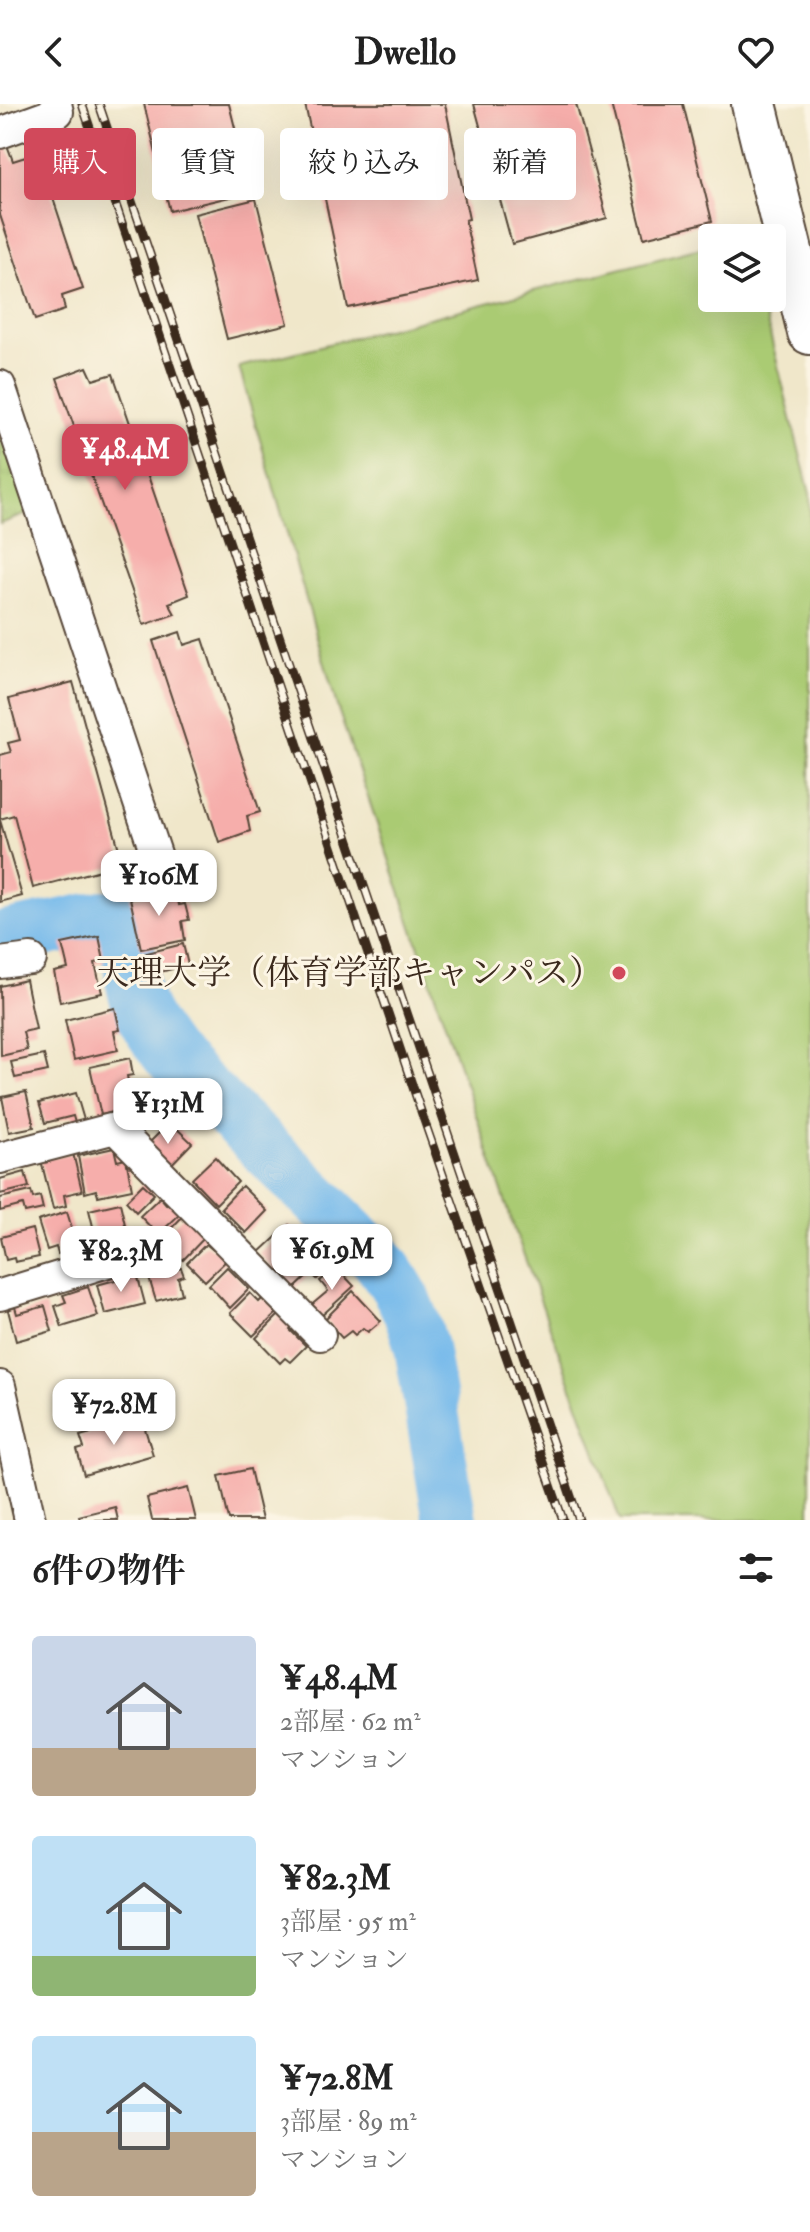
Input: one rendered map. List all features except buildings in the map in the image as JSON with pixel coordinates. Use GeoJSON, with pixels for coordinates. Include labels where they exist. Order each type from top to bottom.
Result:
{"type":"FeatureCollection","features":[{"type":"Feature","properties":{"kind":"street"},"geometry":{"type":"LineString","coordinates":[[0,133],[58,112],[56,104]]}},
{"type":"Feature","properties":{"kind":"street"},"geometry":{"type":"LineString","coordinates":[[754,104],[810,332]]}},
{"type":"Feature","properties":{"kind":"street"},"geometry":{"type":"LineString","coordinates":[[0,386],[159,863],[191,880]]}},
{"type":"Feature","properties":{"kind":"street"},"geometry":{"type":"LineString","coordinates":[[0,963],[31,959]]}},
{"type":"Feature","properties":{"kind":"street"},"geometry":{"type":"LineString","coordinates":[[0,1158],[115,1128],[320,1335]]}},
{"type":"Feature","properties":{"kind":"street"},"geometry":{"type":"LineString","coordinates":[[0,1295],[140,1252]]}},
{"type":"Feature","properties":{"kind":"street"},"geometry":{"type":"LineString","coordinates":[[0,1386],[30,1520]]}},
{"type":"Feature","properties":{"kind":"green space","name":"天理大学（体育学部キャンパス）"},"geometry":{"type":"Polygon","coordinates":[[[698,249],[698,312],[764,312],[810,494],[810,1520],[620,1520],[518,1239],[337,706],[239,367],[698,249]]]}},
{"type":"Feature","properties":{"kind":"green space"},"geometry":{"type":"Polygon","coordinates":[[[0,426],[29,513],[0,524],[0,426]]]}},
{"type":"Feature","properties":{"kind":"waterway"},"geometry":{"type":"LineString","coordinates":[[0,939],[104,917],[118,919],[126,937],[138,1002],[148,1025],[168,1054],[375,1256],[398,1288],[421,1347],[450,1520]]}},
{"type":"Feature","properties":{"kind":"railway"},"geometry":{"type":"LineString","coordinates":[[82,104],[424,1120],[563,1520]]}},
{"type":"Feature","properties":{"kind":"railway"},"geometry":{"type":"LineString","coordinates":[[99,104],[579,1520]]}},
{"type":"Feature","properties":{"kind":"place","name":"天理大学（体育学部キャンパス）"},"geometry":{"type":"Point","coordinates":[619,973]}}]}
